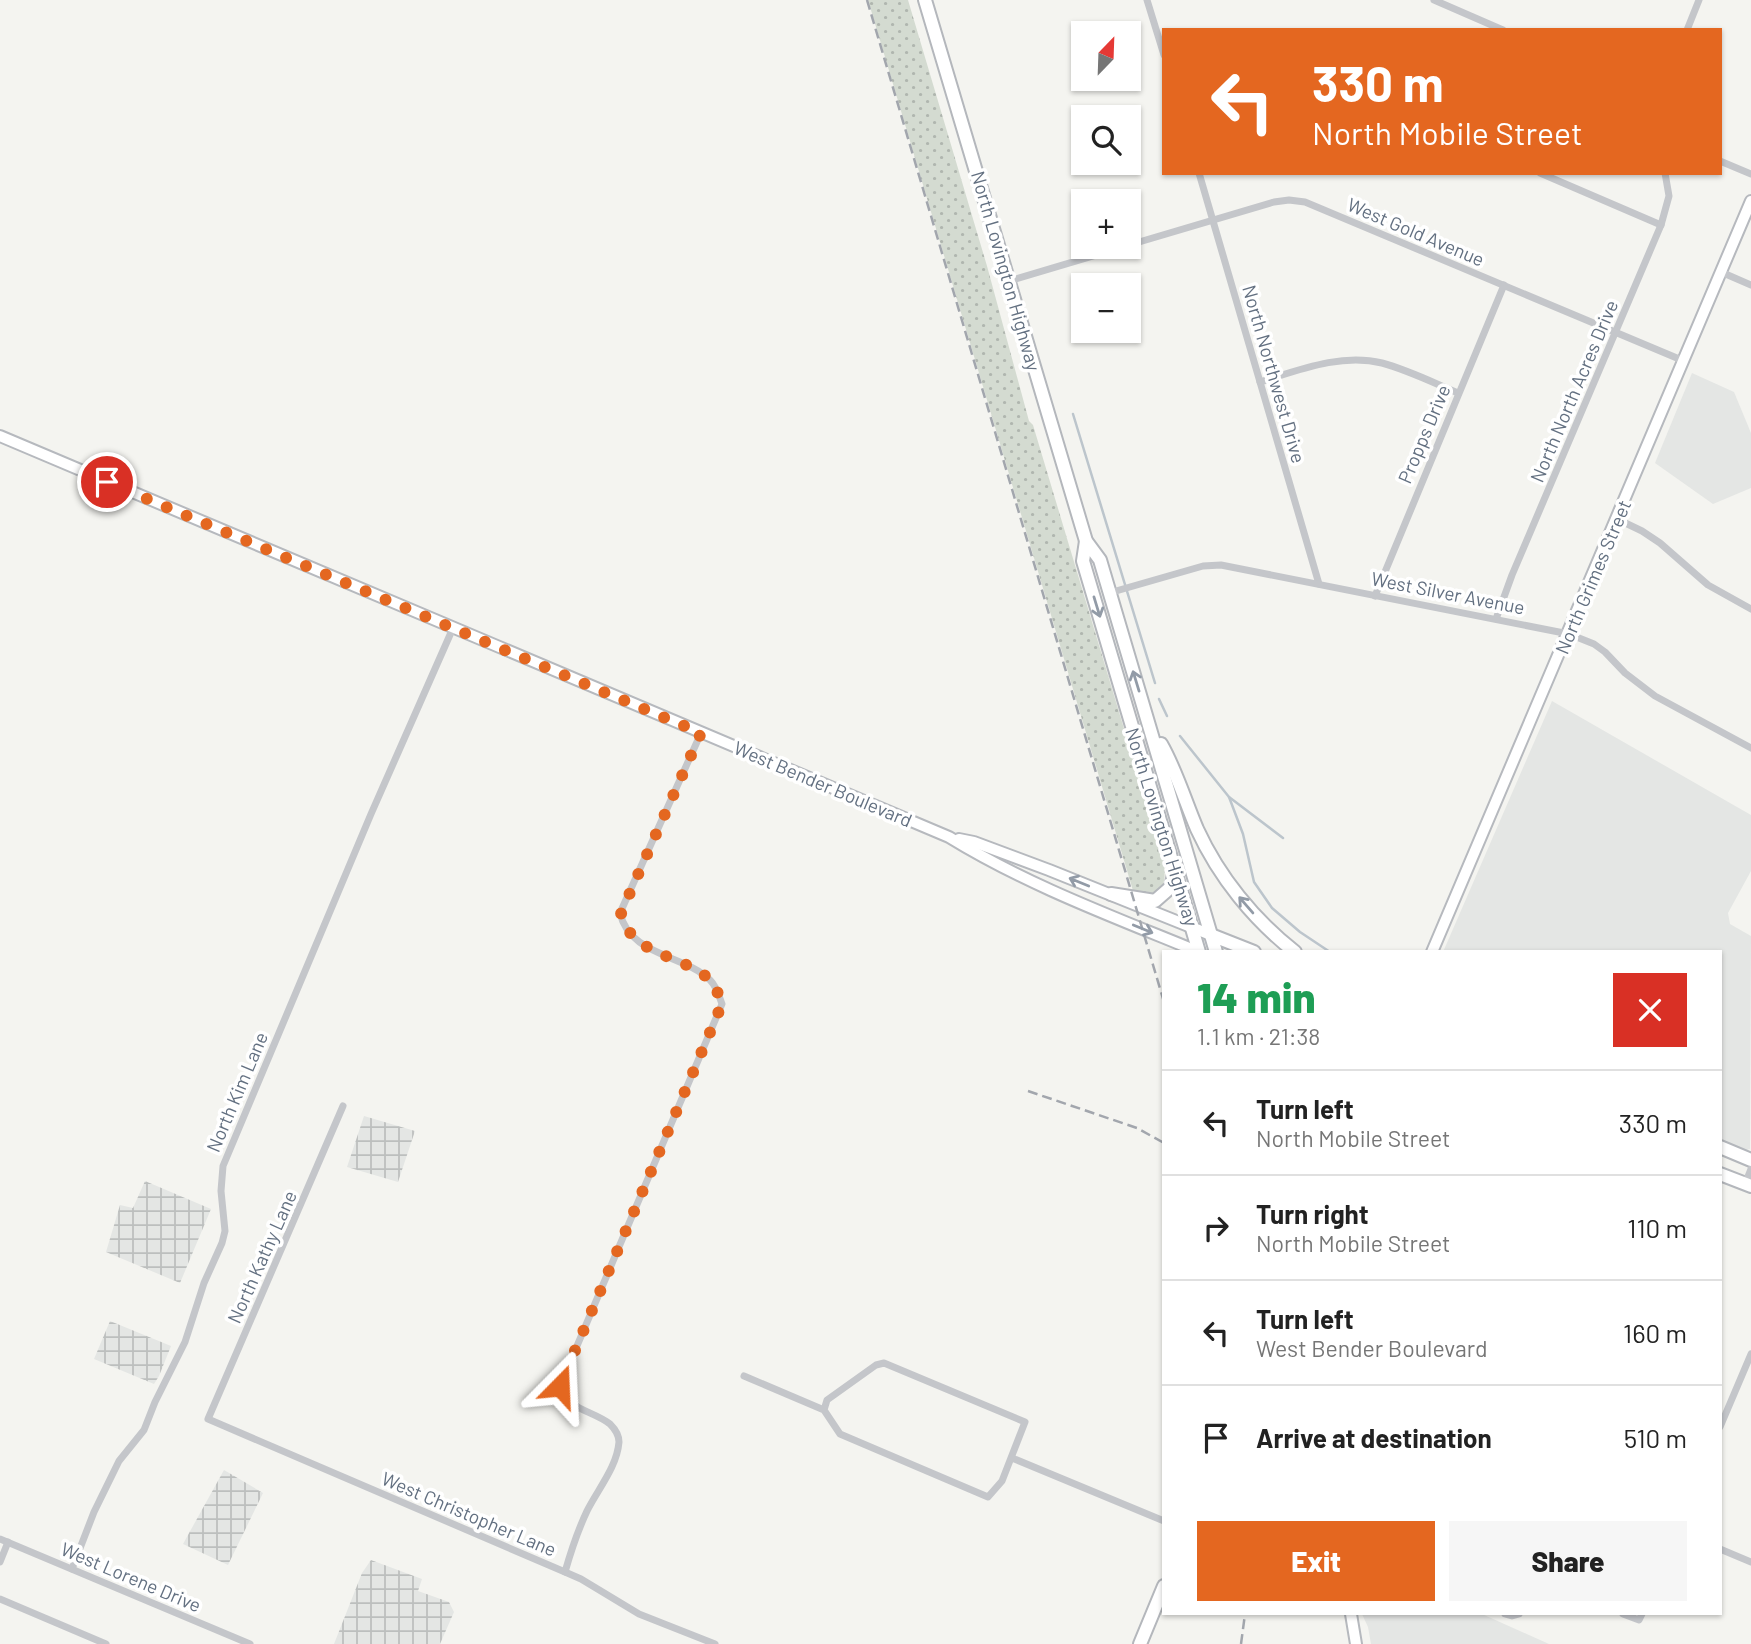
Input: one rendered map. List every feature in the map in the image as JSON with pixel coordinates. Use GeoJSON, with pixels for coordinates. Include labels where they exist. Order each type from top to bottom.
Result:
{"type":"FeatureCollection","features":[{"type":"Feature","properties":{"kind":"main road","name":"North Lovington Highway"},"geometry":{"type":"LineString","coordinates":[[925,0],[1086,541],[1100,560],[1215,950]]}},
{"type":"Feature","properties":{"kind":"main road","name":"North Grimes Street"},"geometry":{"type":"LineString","coordinates":[[1433,950],[1751,201]]}},
{"type":"Feature","properties":{"kind":"main road","name":"West Bender Boulevard"},"geometry":{"type":"LineString","coordinates":[[0,436],[949,837],[1074,901],[1194,950]]}},
{"type":"Feature","properties":{"kind":"main road","name":"North Lovington Highway"},"geometry":{"type":"LineString","coordinates":[[1086,541],[1083,561],[1198,950]]}},
{"type":"Feature","properties":{"kind":"main road"},"geometry":{"type":"LineString","coordinates":[[1150,730],[1163,746],[1199,833],[1214,861],[1251,911],[1293,950]]}},
{"type":"Feature","properties":{"kind":"main road","name":"West Bender Boulevard"},"geometry":{"type":"LineString","coordinates":[[949,837],[974,842],[1249,950]]}},
{"type":"Feature","properties":{"kind":"main road"},"geometry":{"type":"LineString","coordinates":[[1111,894],[1155,901],[1171,887],[1175,870]]}},
{"type":"Feature","properties":{"kind":"main road"},"geometry":{"type":"LineString","coordinates":[[1722,1148],[1751,1160]]}},
{"type":"Feature","properties":{"kind":"main road"},"geometry":{"type":"LineString","coordinates":[[1722,1175],[1748,1185]]}},
{"type":"Feature","properties":{"kind":"main road"},"geometry":{"type":"LineString","coordinates":[[1140,1644],[1162,1591]]}},
{"type":"Feature","properties":{"kind":"main road"},"geometry":{"type":"LineString","coordinates":[[1351,1615],[1356,1644]]}},
{"type":"Feature","properties":{"kind":"street"},"geometry":{"type":"LineString","coordinates":[[1147,0],[1162,49]]}},
{"type":"Feature","properties":{"kind":"street"},"geometry":{"type":"LineString","coordinates":[[1433,0],[1498,28]]}},
{"type":"Feature","properties":{"kind":"street"},"geometry":{"type":"LineString","coordinates":[[1688,28],[1699,0]]}},
{"type":"Feature","properties":{"kind":"street"},"geometry":{"type":"LineString","coordinates":[[1722,162],[1751,174]]}},
{"type":"Feature","properties":{"kind":"street","name":"North Northwest Drive"},"geometry":{"type":"LineString","coordinates":[[1200,175],[1319,584]]}},
{"type":"Feature","properties":{"kind":"street"},"geometry":{"type":"LineString","coordinates":[[1545,175],[1661,225]]}},
{"type":"Feature","properties":{"kind":"street","name":"North North Acres Drive"},"geometry":{"type":"LineString","coordinates":[[1496,619],[1512,575],[1661,225],[1669,196],[1665,175]]}},
{"type":"Feature","properties":{"kind":"street","name":"West Gold Avenue"},"geometry":{"type":"LineString","coordinates":[[1141,241],[1274,202],[1305,202],[1684,360]]}},
{"type":"Feature","properties":{"kind":"street"},"geometry":{"type":"LineString","coordinates":[[1009,281],[1083,259]]}},
{"type":"Feature","properties":{"kind":"street"},"geometry":{"type":"LineString","coordinates":[[1721,272],[1751,285]]}},
{"type":"Feature","properties":{"kind":"street","name":"Propps Drive"},"geometry":{"type":"LineString","coordinates":[[1375,596],[1504,285]]}},
{"type":"Feature","properties":{"kind":"street"},"geometry":{"type":"LineString","coordinates":[[1260,383],[1331,362],[1355,360],[1382,363],[1458,393]]}},
{"type":"Feature","properties":{"kind":"street"},"geometry":{"type":"LineString","coordinates":[[1617,519],[1660,543],[1708,585],[1751,609]]}},
{"type":"Feature","properties":{"kind":"street","name":"West Silver Avenue"},"geometry":{"type":"LineString","coordinates":[[1109,593],[1203,566],[1221,565],[1569,634],[1594,644],[1655,696],[1751,748]]}},
{"type":"Feature","properties":{"kind":"street","name":"North Kim Lane"},"geometry":{"type":"LineString","coordinates":[[72,1569],[94,1512],[119,1461],[144,1430],[185,1342],[204,1283],[225,1231],[221,1191],[223,1166],[371,814],[453,628]]}},
{"type":"Feature","properties":{"kind":"street"},"geometry":{"type":"LineString","coordinates":[[565,1572],[586,1513],[613,1463],[619,1441],[617,1430],[606,1421],[578,1408],[562,1395],[560,1386],[722,1004],[711,981],[690,967],[648,948],[633,937],[623,925],[621,913],[701,733]]}},
{"type":"Feature","properties":{"kind":"street","name":"North Kathy Lane"},"geometry":{"type":"LineString","coordinates":[[208,1419],[343,1106]]}},
{"type":"Feature","properties":{"kind":"street"},"geometry":{"type":"LineString","coordinates":[[1748,1185],[1751,1169]]}},
{"type":"Feature","properties":{"kind":"street"},"geometry":{"type":"LineString","coordinates":[[1722,1422],[1751,1354]]}},
{"type":"Feature","properties":{"kind":"street"},"geometry":{"type":"LineString","coordinates":[[744,1376],[824,1410],[840,1434],[988,1497],[1002,1482],[1025,1422],[890,1364],[876,1365],[864,1373],[827,1400],[824,1410]]}},
{"type":"Feature","properties":{"kind":"street","name":"West Christopher Lane"},"geometry":{"type":"LineString","coordinates":[[208,1419],[565,1572],[639,1614],[715,1644]]}},
{"type":"Feature","properties":{"kind":"street"},"geometry":{"type":"LineString","coordinates":[[1012,1458],[1162,1520]]}},
{"type":"Feature","properties":{"kind":"street","name":"West Lorene Drive"},"geometry":{"type":"LineString","coordinates":[[0,1539],[250,1644]]}},
{"type":"Feature","properties":{"kind":"street"},"geometry":{"type":"LineString","coordinates":[[0,1562],[8,1542]]}},
{"type":"Feature","properties":{"kind":"street"},"geometry":{"type":"LineString","coordinates":[[1722,1550],[1751,1562]]}},
{"type":"Feature","properties":{"kind":"street"},"geometry":{"type":"LineString","coordinates":[[0,1599],[100,1643]]}},
{"type":"Feature","properties":{"kind":"shaded area"},"geometry":{"type":"Polygon","coordinates":[[[868,0],[908,0],[987,266],[1029,421],[1033,425],[1164,862],[1164,880],[1156,895],[1134,894],[868,0]]]}},
{"type":"Feature","properties":{"kind":"shaded area"},"geometry":{"type":"Polygon","coordinates":[[[1692,373],[1734,392],[1751,433],[1751,488],[1713,504],[1655,463],[1692,373]]]}},
{"type":"Feature","properties":{"kind":"shaded area"},"geometry":{"type":"Polygon","coordinates":[[[1552,701],[1751,815],[1751,871],[1728,913],[1730,924],[1751,936],[1750,1149],[1746,1150],[1722,1140],[1722,950],[1444,950],[1552,701]]]}},
{"type":"Feature","properties":{"kind":"shaded area"},"geometry":{"type":"Polygon","coordinates":[[[364,1116],[415,1131],[398,1182],[347,1167],[364,1116]]]}},
{"type":"Feature","properties":{"kind":"shaded area"},"geometry":{"type":"Polygon","coordinates":[[[145,1181],[211,1209],[180,1283],[106,1252],[120,1205],[133,1208],[145,1181]]]}},
{"type":"Feature","properties":{"kind":"shaded area"},"geometry":{"type":"Polygon","coordinates":[[[110,1321],[171,1346],[154,1384],[94,1359],[110,1321]]]}},
{"type":"Feature","properties":{"kind":"shaded area"},"geometry":{"type":"Polygon","coordinates":[[[224,1470],[263,1493],[228,1565],[183,1544],[224,1470]]]}},
{"type":"Feature","properties":{"kind":"shaded area"},"geometry":{"type":"Polygon","coordinates":[[[371,1560],[422,1579],[418,1591],[449,1602],[454,1612],[440,1644],[334,1644],[362,1573],[371,1560]]]}},
{"type":"Feature","properties":{"kind":"shaded area"},"geometry":{"type":"Polygon","coordinates":[[[1362,1615],[1484,1615],[1549,1644],[1371,1644],[1362,1615]]]}},
{"type":"Feature","properties":{"kind":"waterway"},"geometry":{"type":"LineString","coordinates":[[1073,414],[1155,683]]}},
{"type":"Feature","properties":{"kind":"waterway"},"geometry":{"type":"LineString","coordinates":[[1159,699],[1167,716]]}},
{"type":"Feature","properties":{"kind":"waterway"},"geometry":{"type":"LineString","coordinates":[[1180,736],[1229,797],[1283,838]]}},
{"type":"Feature","properties":{"kind":"waterway"},"geometry":{"type":"LineString","coordinates":[[1229,797],[1243,834],[1254,882],[1272,908],[1327,950]]}},
{"type":"Feature","properties":{"kind":"railway"},"geometry":{"type":"LineString","coordinates":[[867,0],[1162,995]]}},
{"type":"Feature","properties":{"kind":"railway"},"geometry":{"type":"LineString","coordinates":[[1028,1091],[1137,1128],[1162,1142]]}},
{"type":"Feature","properties":{"kind":"railway"},"geometry":{"type":"LineString","coordinates":[[1241,1644],[1245,1615]]}},
{"type":"Feature","properties":{"kind":"route"},"geometry":{"type":"LineString","coordinates":[[107,482],[701,733],[621,913],[623,925],[633,937],[648,948],[681,962],[711,981],[722,1004],[560,1386]]}}]}
